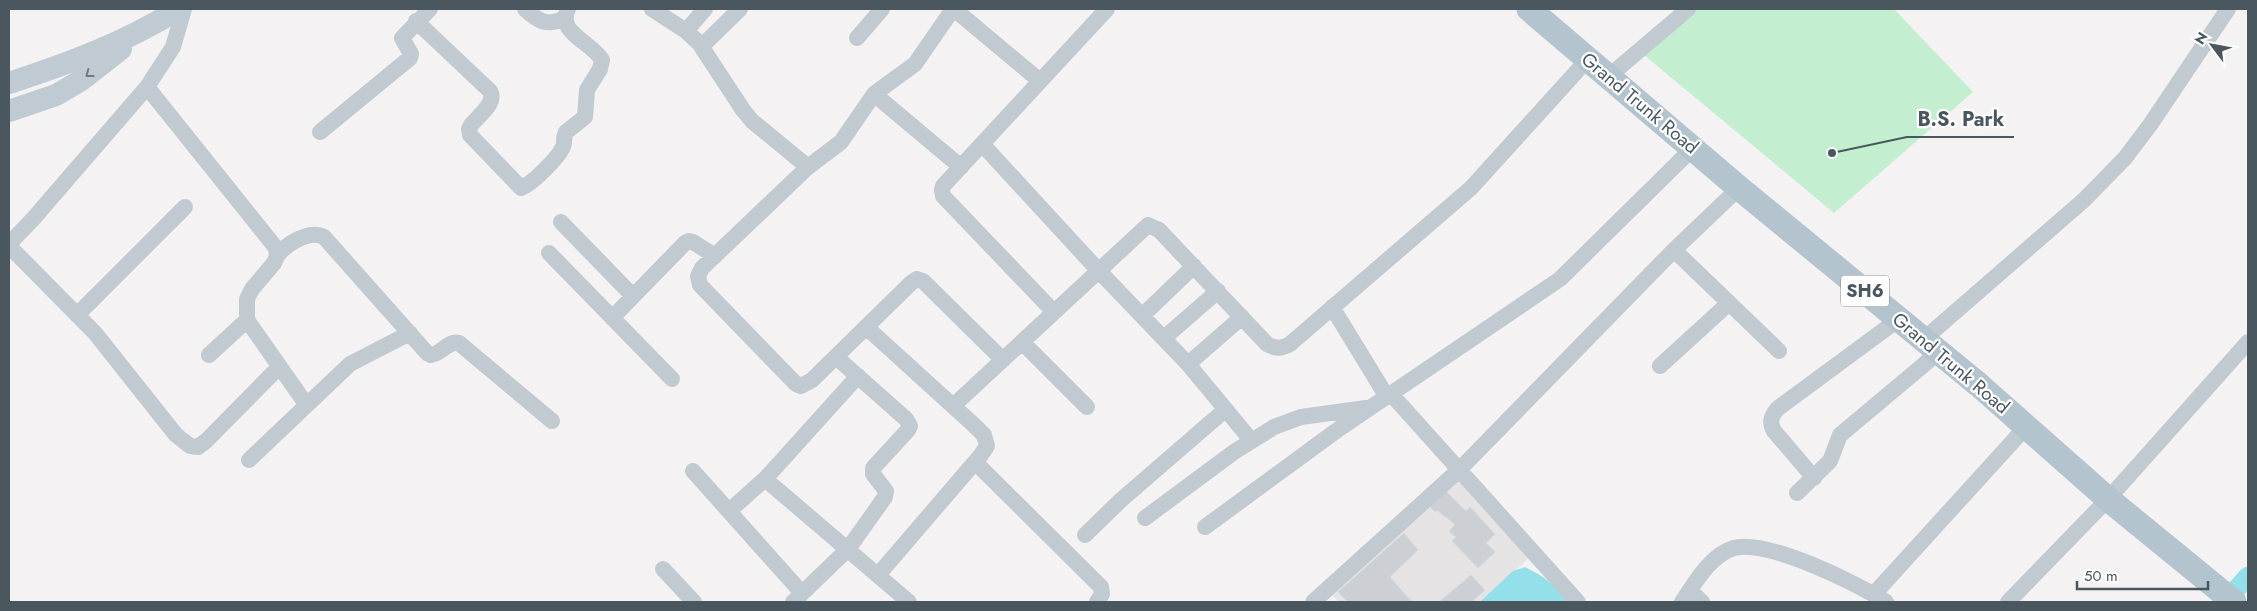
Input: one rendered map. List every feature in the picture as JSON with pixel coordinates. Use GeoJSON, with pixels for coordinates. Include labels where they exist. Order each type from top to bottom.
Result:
{"type":"FeatureCollection","features":[{"type":"Feature","properties":{"kind":"main road","name":"Grand Trunk Road"},"geometry":{"type":"LineString","coordinates":[[1529,9],[1739,188],[1931,345],[2108,499],[2234,602]]}},
{"type":"Feature","properties":{"kind":"street"},"geometry":{"type":"LineString","coordinates":[[9,111],[56,95],[80,81],[141,32],[179,9]]}},
{"type":"Feature","properties":{"kind":"street"},"geometry":{"type":"LineString","coordinates":[[184,9],[173,47],[146,87],[9,245],[101,340],[176,435],[190,446],[198,447],[206,441],[279,367]]}},
{"type":"Feature","properties":{"kind":"street"},"geometry":{"type":"LineString","coordinates":[[320,132],[410,58],[411,54],[402,38],[430,9]]}},
{"type":"Feature","properties":{"kind":"street"},"geometry":{"type":"LineString","coordinates":[[525,9],[537,20],[545,24],[554,23],[566,13]]}},
{"type":"Feature","properties":{"kind":"street"},"geometry":{"type":"LineString","coordinates":[[652,9],[686,31],[702,46],[752,121],[808,167]]}},
{"type":"Feature","properties":{"kind":"street"},"geometry":{"type":"LineString","coordinates":[[686,31],[705,9]]}},
{"type":"Feature","properties":{"kind":"street"},"geometry":{"type":"LineString","coordinates":[[702,46],[740,9]]}},
{"type":"Feature","properties":{"kind":"street"},"geometry":{"type":"LineString","coordinates":[[857,38],[882,9]]}},
{"type":"Feature","properties":{"kind":"street"},"geometry":{"type":"LineString","coordinates":[[1003,360],[922,281],[917,279],[806,385],[800,386],[700,285],[698,276],[702,268],[808,167],[847,136],[874,94],[915,64],[954,9],[1040,81]]}},
{"type":"Feature","properties":{"kind":"street"},"geometry":{"type":"LineString","coordinates":[[1054,312],[943,196],[942,190],[943,186],[1108,9]]}},
{"type":"Feature","properties":{"kind":"street"},"geometry":{"type":"LineString","coordinates":[[1608,77],[1688,9]]}},
{"type":"Feature","properties":{"kind":"street"},"geometry":{"type":"LineString","coordinates":[[1798,493],[1830,461],[1840,435],[2126,158],[2228,9]]}},
{"type":"Feature","properties":{"kind":"street"},"geometry":{"type":"LineString","coordinates":[[416,22],[490,91],[492,102],[471,125],[469,129],[470,135],[521,188],[528,185],[561,152],[566,132],[585,117],[587,90],[600,69],[602,60],[597,52],[566,27],[566,13]]}},
{"type":"Feature","properties":{"kind":"street"},"geometry":{"type":"LineString","coordinates":[[9,83],[64,65],[141,32]]}},
{"type":"Feature","properties":{"kind":"street"},"geometry":{"type":"LineString","coordinates":[[953,406],[1148,225],[1160,230],[1267,344],[1274,348],[1282,348],[1471,188],[1588,59]]}},
{"type":"Feature","properties":{"kind":"street"},"geometry":{"type":"LineString","coordinates":[[146,87],[271,241],[276,248],[277,256]]}},
{"type":"Feature","properties":{"kind":"street"},"geometry":{"type":"LineString","coordinates":[[874,94],[961,167]]}},
{"type":"Feature","properties":{"kind":"street"},"geometry":{"type":"LineString","coordinates":[[982,144],[1188,364],[1251,440]]}},
{"type":"Feature","properties":{"kind":"street"},"geometry":{"type":"LineString","coordinates":[[1205,527],[1370,408],[1560,279],[1693,148]]}},
{"type":"Feature","properties":{"kind":"street"},"geometry":{"type":"LineString","coordinates":[[1324,599],[1459,470],[1674,250],[1739,188]]}},
{"type":"Feature","properties":{"kind":"street"},"geometry":{"type":"LineString","coordinates":[[77,315],[185,207]]}},
{"type":"Feature","properties":{"kind":"street"},"geometry":{"type":"LineString","coordinates":[[561,222],[633,296]]}},
{"type":"Feature","properties":{"kind":"street"},"geometry":{"type":"LineString","coordinates":[[306,404],[246,320],[247,299],[282,249],[311,234],[319,234],[324,237],[431,355],[436,354],[451,343],[459,343],[552,421]]}},
{"type":"Feature","properties":{"kind":"street"},"geometry":{"type":"LineString","coordinates":[[612,318],[689,241],[715,256]]}},
{"type":"Feature","properties":{"kind":"street"},"geometry":{"type":"LineString","coordinates":[[1674,250],[1779,351]]}},
{"type":"Feature","properties":{"kind":"street"},"geometry":{"type":"LineString","coordinates":[[549,253],[672,380]]}},
{"type":"Feature","properties":{"kind":"street"},"geometry":{"type":"LineString","coordinates":[[1142,316],[1194,266]]}},
{"type":"Feature","properties":{"kind":"street"},"geometry":{"type":"LineString","coordinates":[[1164,338],[1218,291]]}},
{"type":"Feature","properties":{"kind":"street"},"geometry":{"type":"LineString","coordinates":[[1660,366],[1729,303]]}},
{"type":"Feature","properties":{"kind":"street"},"geometry":{"type":"LineString","coordinates":[[1332,307],[1389,396],[1459,470],[1578,602]]}},
{"type":"Feature","properties":{"kind":"street"},"geometry":{"type":"LineString","coordinates":[[1188,364],[1242,317]]}},
{"type":"Feature","properties":{"kind":"street"},"geometry":{"type":"LineString","coordinates":[[1814,478],[1774,431],[1770,424],[1772,416],[1777,409],[1899,319]]}},
{"type":"Feature","properties":{"kind":"street"},"geometry":{"type":"LineString","coordinates":[[209,356],[246,320]]}},
{"type":"Feature","properties":{"kind":"street"},"geometry":{"type":"LineString","coordinates":[[866,327],[984,435],[987,446],[878,575]]}},
{"type":"Feature","properties":{"kind":"street"},"geometry":{"type":"LineString","coordinates":[[249,460],[350,364],[410,333]]}},
{"type":"Feature","properties":{"kind":"street"},"geometry":{"type":"LineString","coordinates":[[1022,342],[1087,408]]}},
{"type":"Feature","properties":{"kind":"street"},"geometry":{"type":"LineString","coordinates":[[2008,602],[2108,499],[2248,342]]}},
{"type":"Feature","properties":{"kind":"street"},"geometry":{"type":"LineString","coordinates":[[693,471],[729,511],[797,598],[848,549],[886,491],[873,474],[873,468],[910,426],[906,419],[836,357]]}},
{"type":"Feature","properties":{"kind":"street"},"geometry":{"type":"LineString","coordinates":[[729,511],[765,479],[858,376]]}},
{"type":"Feature","properties":{"kind":"street"},"geometry":{"type":"LineString","coordinates":[[1145,518],[1251,440],[1274,427],[1301,417],[1370,408]]}},
{"type":"Feature","properties":{"kind":"street"},"geometry":{"type":"LineString","coordinates":[[1085,535],[1121,500],[1225,410]]}},
{"type":"Feature","properties":{"kind":"street"},"geometry":{"type":"LineString","coordinates":[[1702,602],[1686,596],[1703,572],[1718,557],[1734,548],[1748,547],[1810,564],[1880,598],[2026,427]]}},
{"type":"Feature","properties":{"kind":"street"},"geometry":{"type":"LineString","coordinates":[[975,462],[1101,587],[1102,594],[1096,602]]}},
{"type":"Feature","properties":{"kind":"street"},"geometry":{"type":"LineString","coordinates":[[765,479],[878,575],[904,601]]}},
{"type":"Feature","properties":{"kind":"street"},"geometry":{"type":"LineString","coordinates":[[663,570],[694,602]]}},
{"type":"Feature","properties":{"kind":"shaded area"},"geometry":{"type":"Polygon","coordinates":[[[1457,474],[1532,555],[1482,602],[1339,602],[1328,592],[1457,474]]]}},
{"type":"Feature","properties":{"kind":"green space"},"geometry":{"type":"Polygon","coordinates":[[[1697,9],[1894,9],[1973,92],[1834,213],[1644,55],[1697,9]]]}},
{"type":"Feature","properties":{"kind":"water"},"geometry":{"type":"Polygon","coordinates":[[[1525,567],[1554,586],[1567,602],[1480,602],[1513,571],[1525,567]]]}},
{"type":"Feature","properties":{"kind":"building"},"geometry":{"type":"Polygon","coordinates":[[[1445,490],[1466,511],[1470,507],[1495,534],[1486,543],[1495,552],[1478,568],[1452,541],[1456,537],[1449,531],[1455,525],[1429,506],[1445,490]]]}},
{"type":"Feature","properties":{"kind":"building"},"geometry":{"type":"Polygon","coordinates":[[[1404,533],[1418,550],[1390,577],[1412,602],[1348,602],[1338,592],[1404,533]]]}},
{"type":"Feature","properties":{"kind":"building"},"geometry":{"type":"Polygon","coordinates":[[[1471,575],[1485,590],[1471,602],[1439,602],[1471,575]]]}},
{"type":"Feature","properties":{"kind":"waterway"},"geometry":{"type":"LineString","coordinates":[[2225,602],[2248,576]]}},
{"type":"Feature","properties":{"kind":"place","name":"B.S. Park"},"geometry":{"type":"Point","coordinates":[1832,153]}}]}
